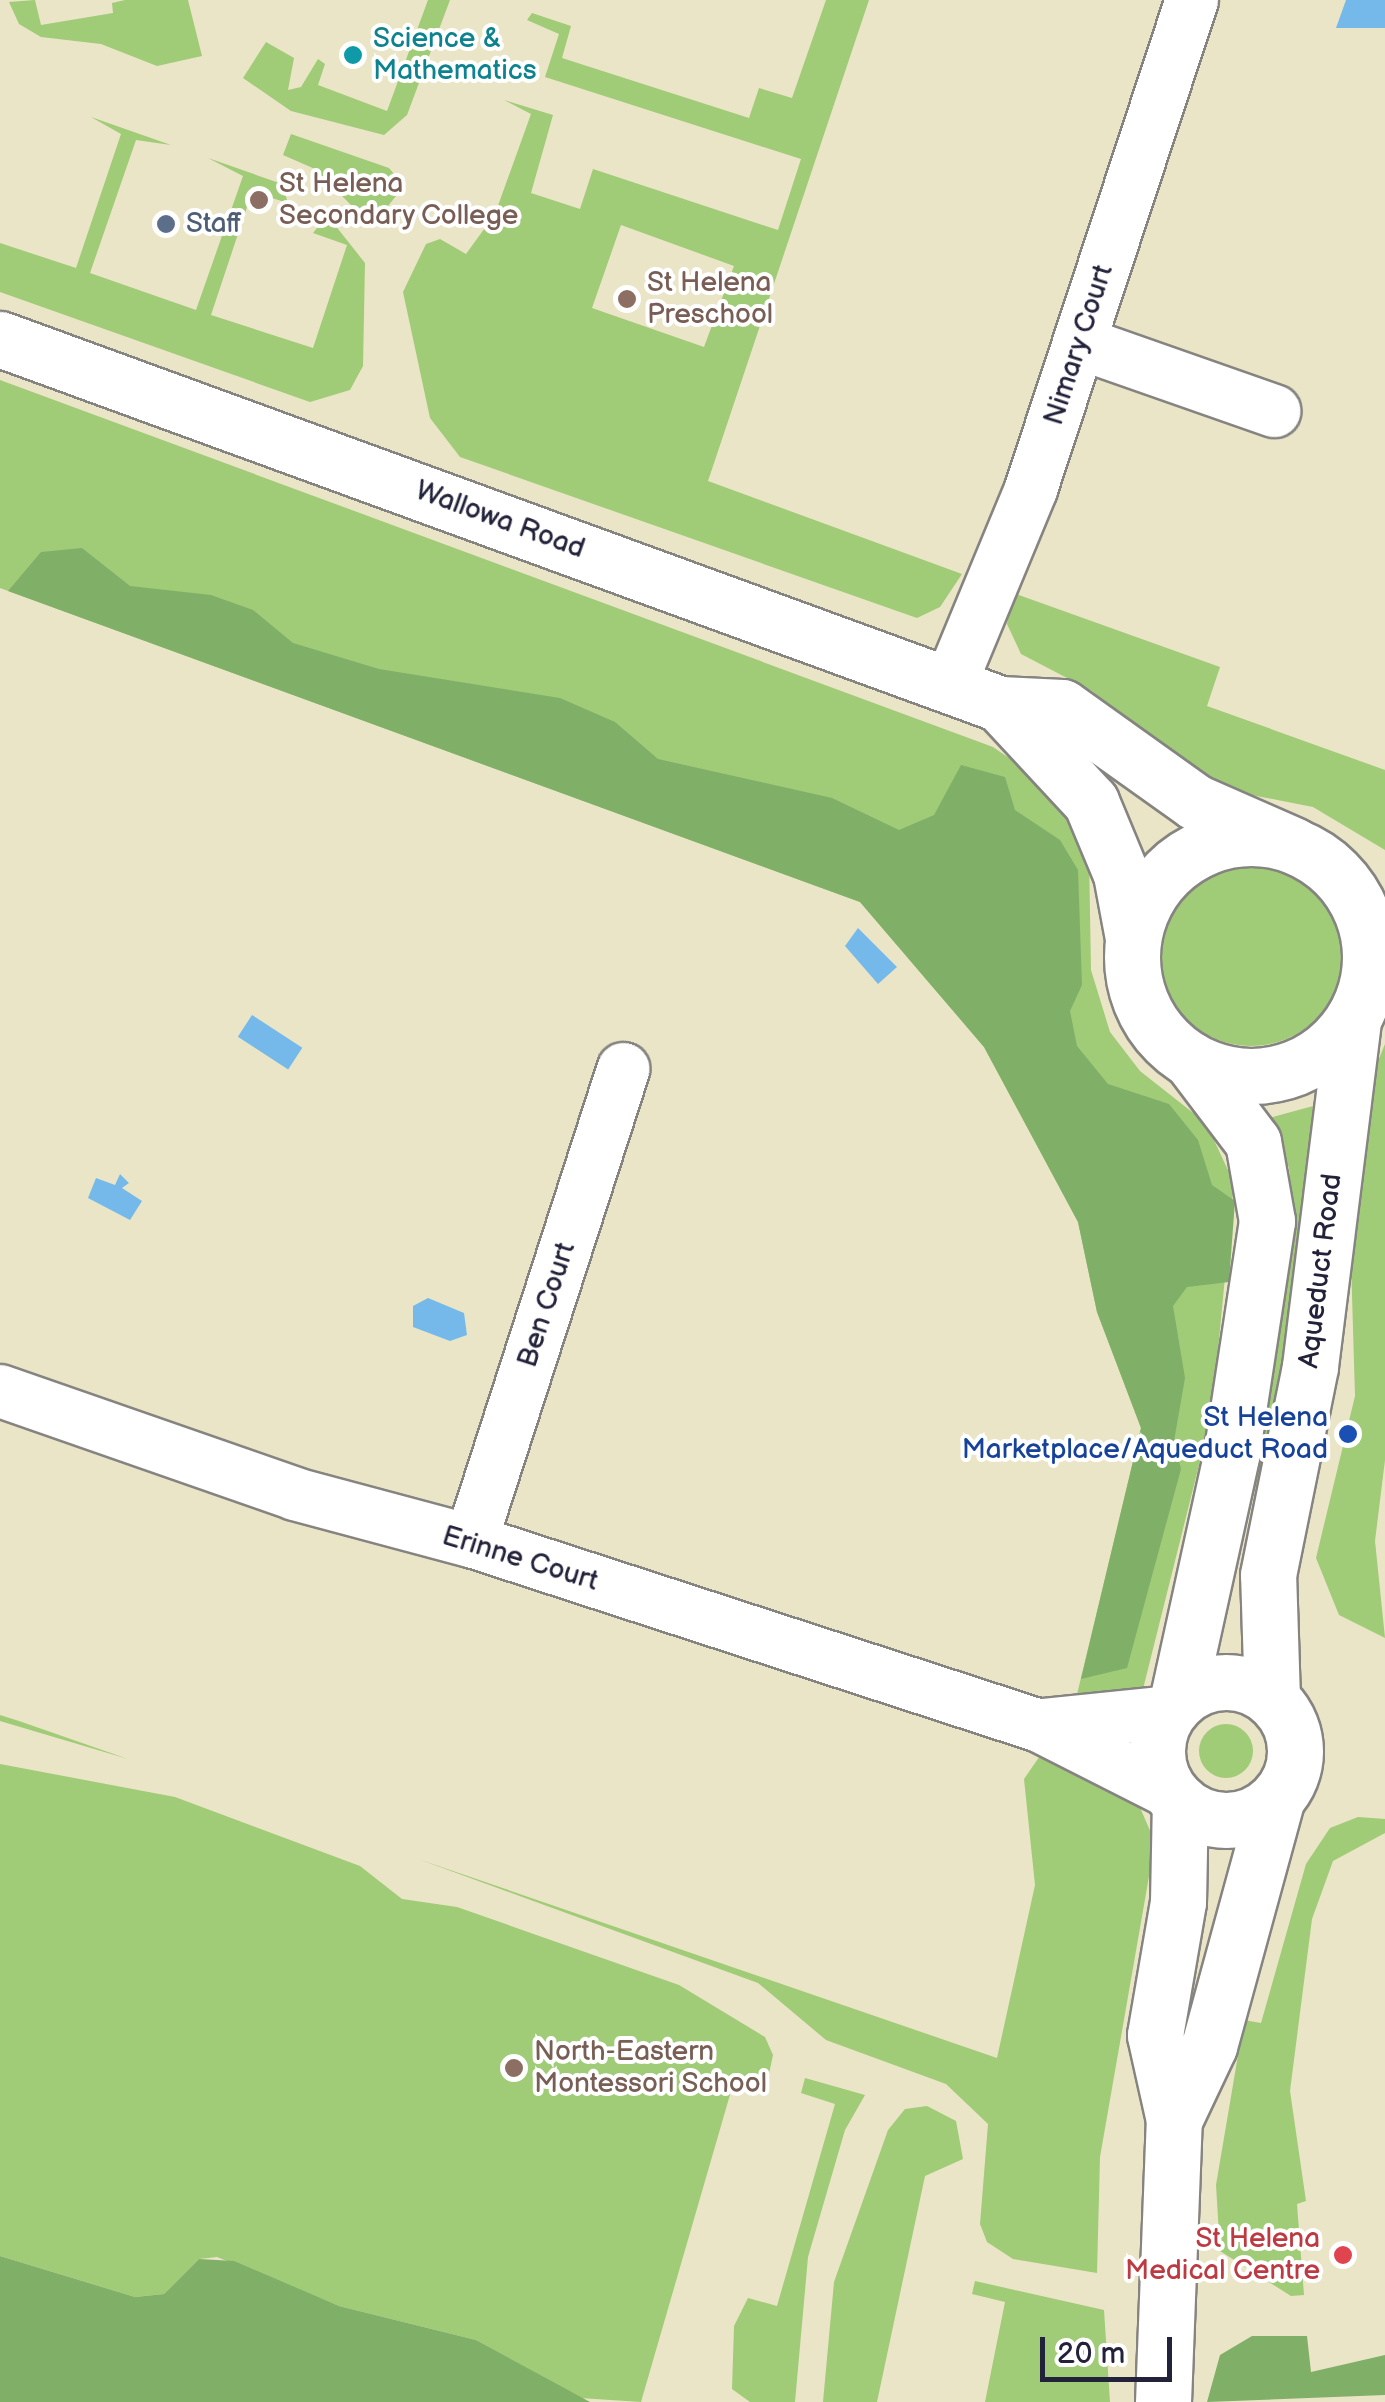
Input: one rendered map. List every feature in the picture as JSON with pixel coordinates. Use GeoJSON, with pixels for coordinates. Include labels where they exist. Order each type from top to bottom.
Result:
{"type":"FeatureCollection","features":[{"type":"Feature","properties":{"kind":"main road","name":"Wallowa Road"},"geometry":{"type":"LineString","coordinates":[[0,339],[975,694],[1082,715],[1195,802],[1307,852]]}},
{"type":"Feature","properties":{"kind":"main road","name":"Wallowa Road"},"geometry":{"type":"LineString","coordinates":[[975,694],[1091,802],[1120,874],[1133,938]]}},
{"type":"Feature","properties":{"kind":"main road"},"geometry":{"type":"LineString","coordinates":[[1163,2402],[1174,2120],[1155,2035],[1178,1902],[1175,1797],[1156,1753],[1173,1707],[1232,1456],[1266,1221],[1252,1142],[1191,1060],[1144,1008],[1133,938],[1149,895],[1191,854],[1247,837],[1385,875]]}},
{"type":"Feature","properties":{"kind":"main road"},"geometry":{"type":"LineString","coordinates":[[1191,1060],[1270,1074],[1321,1054],[1366,1007],[1371,966],[1365,919],[1307,852]]}},
{"type":"Feature","properties":{"kind":"main road","name":"Aqueduct Road"},"geometry":{"type":"LineString","coordinates":[[1272,1698],[1268,1574],[1310,1366],[1366,1007]]}},
{"type":"Feature","properties":{"kind":"main road"},"geometry":{"type":"LineString","coordinates":[[1173,1707],[1234,1682],[1272,1698],[1295,1740],[1202,2069],[1174,2120]]}},
{"type":"Feature","properties":{"kind":"main road"},"geometry":{"type":"LineString","coordinates":[[1175,1797],[1230,1820],[1276,1801]]}},
{"type":"Feature","properties":{"kind":"street","name":"Nimary Court"},"geometry":{"type":"LineString","coordinates":[[975,694],[1080,342],[1192,0]]}},
{"type":"Feature","properties":{"kind":"street"},"geometry":{"type":"LineString","coordinates":[[1080,342],[1274,411]]}},
{"type":"Feature","properties":{"kind":"street","name":"Ben Court"},"geometry":{"type":"LineString","coordinates":[[471,1541],[623,1069]]}},
{"type":"Feature","properties":{"kind":"street","name":"Erinne Court"},"geometry":{"type":"LineString","coordinates":[[0,1392],[313,1500],[471,1541],[1040,1726],[1175,1797]]}},
{"type":"Feature","properties":{"kind":"street","name":"Erinne Court"},"geometry":{"type":"LineString","coordinates":[[1040,1726],[1173,1707]]}},
{"type":"Feature","properties":{"kind":"green space"},"geometry":{"type":"Polygon","coordinates":[[[35,0],[41,25],[113,13],[112,3],[125,0],[188,0],[202,56],[157,66],[101,44],[41,37],[19,24],[9,2],[35,0]]]}},
{"type":"Feature","properties":{"kind":"green space"},"geometry":{"type":"Polygon","coordinates":[[[428,0],[450,0],[407,115],[384,135],[291,111],[243,78],[266,42],[294,58],[288,90],[301,87],[318,59],[325,64],[318,85],[387,111],[428,0]]]}},
{"type":"Feature","properties":{"kind":"green space"},"geometry":{"type":"Polygon","coordinates":[[[826,0],[869,0],[708,481],[962,574],[940,607],[917,618],[460,457],[430,418],[403,292],[426,244],[440,239],[466,254],[495,214],[531,114],[504,100],[553,115],[531,193],[580,209],[593,169],[778,230],[801,159],[545,77],[559,34],[527,20],[532,13],[571,26],[562,58],[749,118],[759,88],[792,98],[826,0]],[[621,225],[592,308],[704,347],[734,266],[621,225]]]}},
{"type":"Feature","properties":{"kind":"green space"},"geometry":{"type":"Polygon","coordinates":[[[91,117],[171,145],[136,140],[90,273],[196,310],[243,176],[208,158],[282,184],[288,203],[252,192],[211,315],[313,348],[347,245],[313,233],[327,215],[365,263],[363,366],[350,390],[310,402],[0,292],[0,243],[76,268],[121,134],[91,117]]]}},
{"type":"Feature","properties":{"kind":"green space"},"geometry":{"type":"Polygon","coordinates":[[[291,134],[389,168],[404,186],[384,211],[355,209],[315,169],[283,155],[291,134]]]}},
{"type":"Feature","properties":{"kind":"green space"},"geometry":{"type":"Polygon","coordinates":[[[0,380],[993,747],[1051,787],[1089,855],[1091,970],[1110,1032],[1140,1071],[1206,1123],[1234,1183],[1212,1413],[1141,1697],[1073,1711],[1141,1428],[1097,1312],[1078,1222],[984,1047],[860,902],[0,588],[0,380]]]}},
{"type":"Feature","properties":{"kind":"green space"},"geometry":{"type":"Polygon","coordinates":[[[82,548],[130,586],[211,595],[253,610],[293,643],[379,669],[560,698],[615,722],[658,759],[832,798],[899,830],[934,815],[961,765],[1005,777],[1015,810],[1060,840],[1078,870],[1082,985],[1070,1011],[1077,1046],[1108,1084],[1169,1104],[1198,1140],[1212,1185],[1235,1201],[1229,1282],[1187,1287],[1173,1306],[1185,1378],[1174,1441],[1181,1469],[1127,1668],[1081,1679],[1141,1428],[1097,1312],[1078,1222],[984,1047],[860,902],[8,591],[41,552],[82,548]]]}},
{"type":"Feature","properties":{"kind":"green space"},"geometry":{"type":"Polygon","coordinates":[[[1013,593],[1220,667],[1207,706],[1385,770],[1385,850],[1313,807],[1236,792],[1174,762],[1092,691],[1021,654],[1007,624],[1013,593]]]}},
{"type":"Feature","properties":{"kind":"green space"},"geometry":{"type":"Polygon","coordinates":[[[1251,862],[1286,869],[1316,889],[1336,919],[1343,954],[1336,989],[1316,1019],[1286,1039],[1251,1046],[1216,1039],[1186,1019],[1166,989],[1159,954],[1166,919],[1186,889],[1216,869],[1251,862]]]}},
{"type":"Feature","properties":{"kind":"green space"},"geometry":{"type":"Polygon","coordinates":[[[1385,1044],[1385,1460],[1375,1541],[1385,1638],[1339,1615],[1316,1558],[1355,1396],[1351,1261],[1369,1083],[1385,1044]]]}},
{"type":"Feature","properties":{"kind":"green space"},"geometry":{"type":"Polygon","coordinates":[[[1313,1106],[1287,1378],[1250,1507],[1293,1212],[1289,1168],[1269,1118],[1313,1106]]]}},
{"type":"Feature","properties":{"kind":"green space"},"geometry":{"type":"Polygon","coordinates":[[[0,1715],[19,1721],[128,1759],[0,1721],[0,1715]]]}},
{"type":"Feature","properties":{"kind":"green space"},"geometry":{"type":"Polygon","coordinates":[[[1226,1724],[1245,1732],[1253,1751],[1245,1770],[1226,1778],[1207,1770],[1199,1751],[1207,1732],[1226,1724]]]}},
{"type":"Feature","properties":{"kind":"green space"},"geometry":{"type":"Polygon","coordinates":[[[1044,1750],[1135,1796],[1155,1842],[1100,2157],[1097,2273],[1013,2259],[987,2242],[980,2224],[988,2124],[946,2084],[826,2040],[758,1983],[418,1859],[997,2058],[1035,1885],[1024,1779],[1044,1750]]]}},
{"type":"Feature","properties":{"kind":"green space","name":"North-Eastern Montessori School"},"geometry":{"type":"Polygon","coordinates":[[[0,1764],[175,1797],[360,1866],[402,1899],[457,1907],[679,1985],[765,2037],[773,2055],[767,2083],[736,2074],[641,2402],[580,2398],[476,2340],[339,2306],[217,2257],[199,2259],[164,2294],[135,2297],[0,2256],[0,1764]]]}},
{"type":"Feature","properties":{"kind":"green space"},"geometry":{"type":"Polygon","coordinates":[[[1358,1817],[1385,1819],[1385,1833],[1333,1861],[1312,1919],[1290,2091],[1306,2201],[1297,2204],[1304,2295],[1291,2296],[1220,2251],[1216,2185],[1244,2020],[1261,2023],[1306,1864],[1330,1828],[1358,1817]]]}},
{"type":"Feature","properties":{"kind":"green space"},"geometry":{"type":"Polygon","coordinates":[[[805,2078],[865,2095],[845,2130],[808,2257],[795,2402],[750,2402],[732,2389],[734,2326],[748,2298],[777,2306],[835,2104],[801,2093],[805,2078]]]}},
{"type":"Feature","properties":{"kind":"green space"},"geometry":{"type":"Polygon","coordinates":[[[927,2106],[956,2121],[963,2159],[925,2176],[877,2402],[823,2402],[834,2282],[888,2130],[905,2109],[927,2106]]]}},
{"type":"Feature","properties":{"kind":"green space"},"geometry":{"type":"Polygon","coordinates":[[[0,2256],[135,2297],[164,2294],[199,2259],[234,2261],[339,2306],[476,2340],[590,2402],[0,2402],[0,2256]]]}},
{"type":"Feature","properties":{"kind":"green space"},"geometry":{"type":"Polygon","coordinates":[[[975,2281],[1104,2310],[1110,2402],[985,2402],[1005,2302],[972,2294],[975,2281]]]}},
{"type":"Feature","properties":{"kind":"green space"},"geometry":{"type":"Polygon","coordinates":[[[1252,2336],[1307,2336],[1311,2372],[1385,2355],[1385,2395],[1207,2402],[1220,2355],[1252,2336]]]}},
{"type":"Feature","properties":{"kind":"water"},"geometry":{"type":"Polygon","coordinates":[[[1346,0],[1385,0],[1385,28],[1336,28],[1346,0]]]}},
{"type":"Feature","properties":{"kind":"water"},"geometry":{"type":"Polygon","coordinates":[[[858,928],[897,967],[878,984],[845,946],[858,928]]]}},
{"type":"Feature","properties":{"kind":"water"},"geometry":{"type":"Polygon","coordinates":[[[252,1015],[302,1048],[288,1069],[238,1037],[252,1015]]]}},
{"type":"Feature","properties":{"kind":"water"},"geometry":{"type":"Polygon","coordinates":[[[120,1174],[129,1183],[122,1188],[142,1201],[130,1220],[88,1198],[96,1178],[115,1185],[120,1174]]]}},
{"type":"Feature","properties":{"kind":"water"},"geometry":{"type":"Polygon","coordinates":[[[428,1298],[464,1313],[467,1335],[450,1341],[413,1327],[413,1306],[428,1298]]]}},
{"type":"Feature","properties":{"kind":"place","name":"Science & Mathematics"},"geometry":{"type":"Point","coordinates":[353,55]}},
{"type":"Feature","properties":{"kind":"place","name":"St Helena Secondary College"},"geometry":{"type":"Point","coordinates":[259,200]}},
{"type":"Feature","properties":{"kind":"place","name":"Staff"},"geometry":{"type":"Point","coordinates":[166,224]}},
{"type":"Feature","properties":{"kind":"place","name":"St Helena Preschool"},"geometry":{"type":"Point","coordinates":[627,299]}},
{"type":"Feature","properties":{"kind":"place","name":"St Helena Marketplace/Aqueduct Road"},"geometry":{"type":"Point","coordinates":[1348,1434]}},
{"type":"Feature","properties":{"kind":"place","name":"North-Eastern Montessori School"},"geometry":{"type":"Point","coordinates":[514,2068]}},
{"type":"Feature","properties":{"kind":"place","name":"St Helena Medical Centre"},"geometry":{"type":"Point","coordinates":[1343,2255]}}]}
